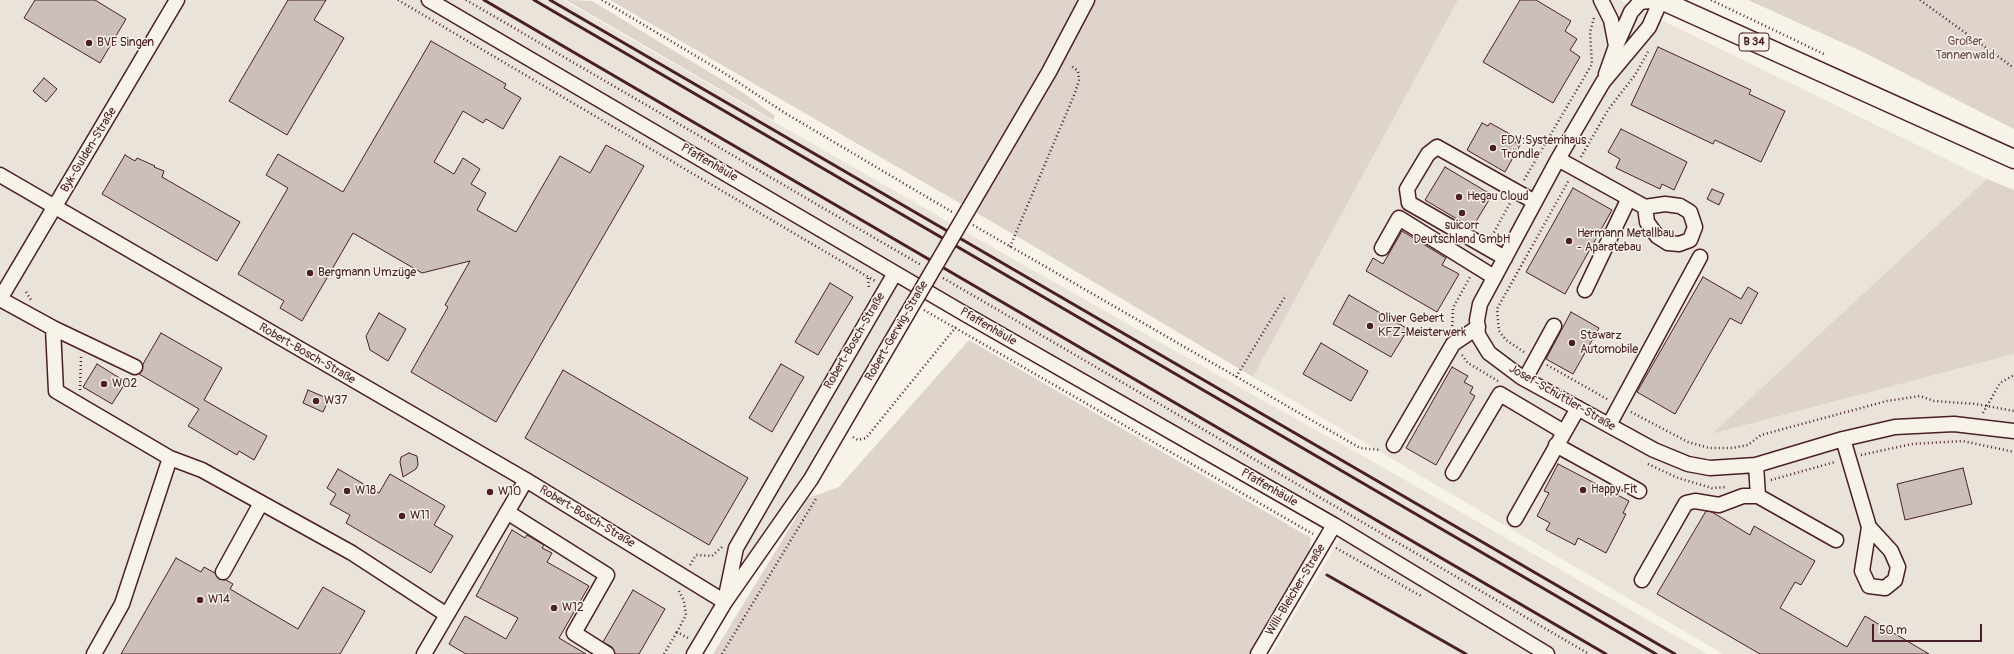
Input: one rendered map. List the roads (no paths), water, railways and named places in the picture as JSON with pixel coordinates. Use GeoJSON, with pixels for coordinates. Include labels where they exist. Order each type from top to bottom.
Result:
{"type":"FeatureCollection","features":[{"type":"Feature","properties":{"kind":"main road","name":"B 34"},"geometry":{"type":"LineString","coordinates":[[1661,0],[2014,159]]}},
{"type":"Feature","properties":{"kind":"street","name":"Byk-Gulden-Straße"},"geometry":{"type":"LineString","coordinates":[[0,299],[177,0]]}},
{"type":"Feature","properties":{"kind":"street","name":"Pfaffenhäule"},"geometry":{"type":"LineString","coordinates":[[429,0],[965,314],[1334,525],[1547,654]]}},
{"type":"Feature","properties":{"kind":"street","name":"Robert-Gerwig-Straße"},"geometry":{"type":"LineString","coordinates":[[694,654],[725,602],[811,479],[1049,72],[1087,0]]}},
{"type":"Feature","properties":{"kind":"street","name":"Josef-Schüttler-Straße"},"geometry":{"type":"LineString","coordinates":[[1603,82],[1616,46],[1631,12],[1640,2],[1661,0],[1649,27],[1603,82],[1558,159],[1480,304],[1478,336],[1488,353],[1525,379],[1654,450],[1688,464],[1710,468],[1756,465],[1843,439],[1895,427],[1954,424],[2014,431]]}},
{"type":"Feature","properties":{"kind":"street"},"geometry":{"type":"LineString","coordinates":[[1603,4],[1611,20],[1616,46]]}},
{"type":"Feature","properties":{"kind":"street"},"geometry":{"type":"LineString","coordinates":[[1505,258],[1410,203],[1407,190],[1428,154],[1437,147],[1535,202]]}},
{"type":"Feature","properties":{"kind":"street"},"geometry":{"type":"LineString","coordinates":[[1558,159],[1645,207]]}},
{"type":"Feature","properties":{"kind":"street","name":"Robert-Bosch-Straße"},"geometry":{"type":"LineString","coordinates":[[0,175],[54,208],[526,480],[725,602],[736,548],[895,273]]}},
{"type":"Feature","properties":{"kind":"street"},"geometry":{"type":"LineString","coordinates":[[1585,290],[1629,198]]}},
{"type":"Feature","properties":{"kind":"street"},"geometry":{"type":"LineString","coordinates":[[1382,248],[1399,218],[1494,277]]}},
{"type":"Feature","properties":{"kind":"street"},"geometry":{"type":"LineString","coordinates":[[1609,425],[1700,257]]}},
{"type":"Feature","properties":{"kind":"street"},"geometry":{"type":"LineString","coordinates":[[0,299],[53,328],[135,367]]}},
{"type":"Feature","properties":{"kind":"street"},"geometry":{"type":"LineString","coordinates":[[1525,379],[1554,326]]}},
{"type":"Feature","properties":{"kind":"street"},"geometry":{"type":"LineString","coordinates":[[1394,445],[1453,344],[1478,327]]}},
{"type":"Feature","properties":{"kind":"street"},"geometry":{"type":"LineString","coordinates":[[53,328],[56,390],[170,458],[202,470],[352,553],[447,615]]}},
{"type":"Feature","properties":{"kind":"street"},"geometry":{"type":"LineString","coordinates":[[1453,473],[1500,394],[1564,432]]}},
{"type":"Feature","properties":{"kind":"street"},"geometry":{"type":"LineString","coordinates":[[1515,519],[1578,408]]}},
{"type":"Feature","properties":{"kind":"street"},"geometry":{"type":"LineString","coordinates":[[1843,439],[1869,527]]}},
{"type":"Feature","properties":{"kind":"street"},"geometry":{"type":"LineString","coordinates":[[1556,445],[1639,492]]}},
{"type":"Feature","properties":{"kind":"street"},"geometry":{"type":"LineString","coordinates":[[94,654],[122,604],[170,458]]}},
{"type":"Feature","properties":{"kind":"street"},"geometry":{"type":"LineString","coordinates":[[1756,465],[1758,496]]}},
{"type":"Feature","properties":{"kind":"street"},"geometry":{"type":"LineString","coordinates":[[424,654],[526,480]]}},
{"type":"Feature","properties":{"kind":"street"},"geometry":{"type":"LineString","coordinates":[[1642,580],[1686,503],[1695,501],[1719,505],[1743,496],[1758,496],[1836,540]]}},
{"type":"Feature","properties":{"kind":"street"},"geometry":{"type":"LineString","coordinates":[[223,572],[261,503]]}},
{"type":"Feature","properties":{"kind":"street"},"geometry":{"type":"LineString","coordinates":[[507,512],[607,575],[574,633],[607,654]]}},
{"type":"Feature","properties":{"kind":"street","name":"Willi-Bleicher-Straße"},"geometry":{"type":"LineString","coordinates":[[1258,654],[1334,525]]}},
{"type":"Feature","properties":{"kind":"railway"},"geometry":{"type":"LineString","coordinates":[[484,0],[1606,654]]}},
{"type":"Feature","properties":{"kind":"railway"},"geometry":{"type":"LineString","coordinates":[[534,0],[1656,654]]}},
{"type":"Feature","properties":{"kind":"railway"},"geometry":{"type":"LineString","coordinates":[[550,0],[1675,654]]}},
{"type":"Feature","properties":{"kind":"railway"},"geometry":{"type":"LineString","coordinates":[[1327,575],[1466,654]]}},
{"type":"Feature","properties":{"kind":"place","name":"BVE Singen"},"geometry":{"type":"Point","coordinates":[89,43]}},
{"type":"Feature","properties":{"kind":"place","name":"EDV:Systemhaus Tröndle"},"geometry":{"type":"Point","coordinates":[1493,148]}},
{"type":"Feature","properties":{"kind":"place","name":"Hegau Cloud"},"geometry":{"type":"Point","coordinates":[1459,197]}},
{"type":"Feature","properties":{"kind":"place","name":"suicorr Deutschland GmbH"},"geometry":{"type":"Point","coordinates":[1462,213]}},
{"type":"Feature","properties":{"kind":"place","name":"Hermann Metallbau - Aparatebau"},"geometry":{"type":"Point","coordinates":[1569,241]}},
{"type":"Feature","properties":{"kind":"place","name":"Bergmann Umzüge"},"geometry":{"type":"Point","coordinates":[310,273]}},
{"type":"Feature","properties":{"kind":"place","name":"Oliver Gebert KFZ-Meisterwerk"},"geometry":{"type":"Point","coordinates":[1370,326]}},
{"type":"Feature","properties":{"kind":"place","name":"Stawarz Automobile"},"geometry":{"type":"Point","coordinates":[1572,343]}},
{"type":"Feature","properties":{"kind":"place","name":"W02"},"geometry":{"type":"Point","coordinates":[104,384]}},
{"type":"Feature","properties":{"kind":"place","name":"W37"},"geometry":{"type":"Point","coordinates":[316,401]}},
{"type":"Feature","properties":{"kind":"place","name":"Happy Fit"},"geometry":{"type":"Point","coordinates":[1583,490]}},
{"type":"Feature","properties":{"kind":"place","name":"W18"},"geometry":{"type":"Point","coordinates":[347,491]}},
{"type":"Feature","properties":{"kind":"place","name":"W10"},"geometry":{"type":"Point","coordinates":[490,492]}},
{"type":"Feature","properties":{"kind":"place","name":"W11"},"geometry":{"type":"Point","coordinates":[402,516]}},
{"type":"Feature","properties":{"kind":"place","name":"W14"},"geometry":{"type":"Point","coordinates":[200,600]}},
{"type":"Feature","properties":{"kind":"place","name":"W12"},"geometry":{"type":"Point","coordinates":[554,608]}},
{"type":"Feature","properties":{"kind":"park label","name":"Großer Tannenwald"},"geometry":{"type":"Point","coordinates":[1965,49]}}]}
